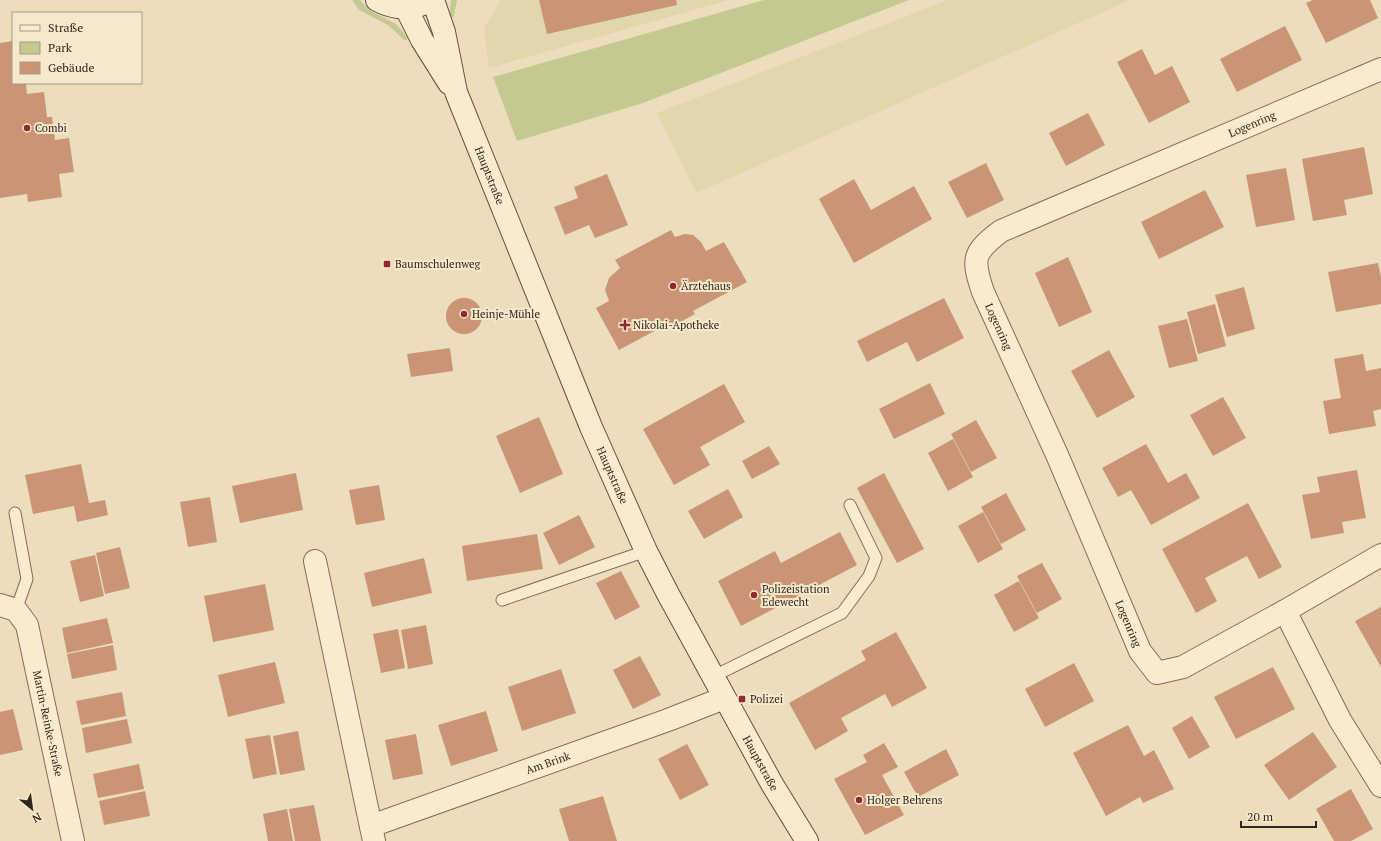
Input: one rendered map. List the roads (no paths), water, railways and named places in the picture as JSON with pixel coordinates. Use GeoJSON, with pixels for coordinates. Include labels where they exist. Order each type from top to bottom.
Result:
{"type":"FeatureCollection","features":[{"type":"Feature","properties":{"kind":"street"},"geometry":{"type":"LineString","coordinates":[[377,0],[391,6],[406,8],[420,5],[428,0]]}},
{"type":"Feature","properties":{"kind":"street","name":"Hauptstraße"},"geometry":{"type":"LineString","coordinates":[[433,0],[444,32],[456,92],[573,385],[646,551],[712,677],[772,784],[807,841]]}},
{"type":"Feature","properties":{"kind":"street","name":"Hauptstraße"},"geometry":{"type":"LineString","coordinates":[[406,8],[422,40],[456,92]]}},
{"type":"Feature","properties":{"kind":"street","name":"Logenring"},"geometry":{"type":"LineString","coordinates":[[1381,69],[1001,231],[987,242],[977,254],[976,272],[982,292],[1058,456],[1140,651],[1157,673],[1183,667],[1285,611],[1381,555]]}},
{"type":"Feature","properties":{"kind":"street","name":"Am Brink"},"geometry":{"type":"LineString","coordinates":[[315,561],[373,833],[724,698]]}},
{"type":"Feature","properties":{"kind":"street","name":"Martin-Reinke-Straße"},"geometry":{"type":"LineString","coordinates":[[8,608],[27,625],[73,841]]}},
{"type":"Feature","properties":{"kind":"street"},"geometry":{"type":"LineString","coordinates":[[1285,611],[1340,720],[1381,786]]}},
{"type":"Feature","properties":{"kind":"lane"},"geometry":{"type":"LineString","coordinates":[[712,677],[842,613],[870,576],[876,558],[850,506]]}},
{"type":"Feature","properties":{"kind":"lane","name":"Martin-Reinke-Straße"},"geometry":{"type":"LineString","coordinates":[[8,608],[26,579],[15,513]]}},
{"type":"Feature","properties":{"kind":"lane"},"geometry":{"type":"LineString","coordinates":[[502,600],[646,551]]}},
{"type":"Feature","properties":{"kind":"place","name":"Combi"},"geometry":{"type":"Point","coordinates":[27,128]}},
{"type":"Feature","properties":{"kind":"place","name":"Baumschulenweg"},"geometry":{"type":"Point","coordinates":[387,264]}},
{"type":"Feature","properties":{"kind":"place","name":"Ärztehaus"},"geometry":{"type":"Point","coordinates":[673,286]}},
{"type":"Feature","properties":{"kind":"place","name":"Heinje-Mühle"},"geometry":{"type":"Point","coordinates":[464,314]}},
{"type":"Feature","properties":{"kind":"place","name":"Nikolai-Apotheke"},"geometry":{"type":"Point","coordinates":[625,325]}},
{"type":"Feature","properties":{"kind":"place","name":"Polizeistation Edewecht"},"geometry":{"type":"Point","coordinates":[754,595]}},
{"type":"Feature","properties":{"kind":"place","name":"Polizei"},"geometry":{"type":"Point","coordinates":[742,699]}},
{"type":"Feature","properties":{"kind":"place","name":"Holger Behrens"},"geometry":{"type":"Point","coordinates":[859,800]}}]}
